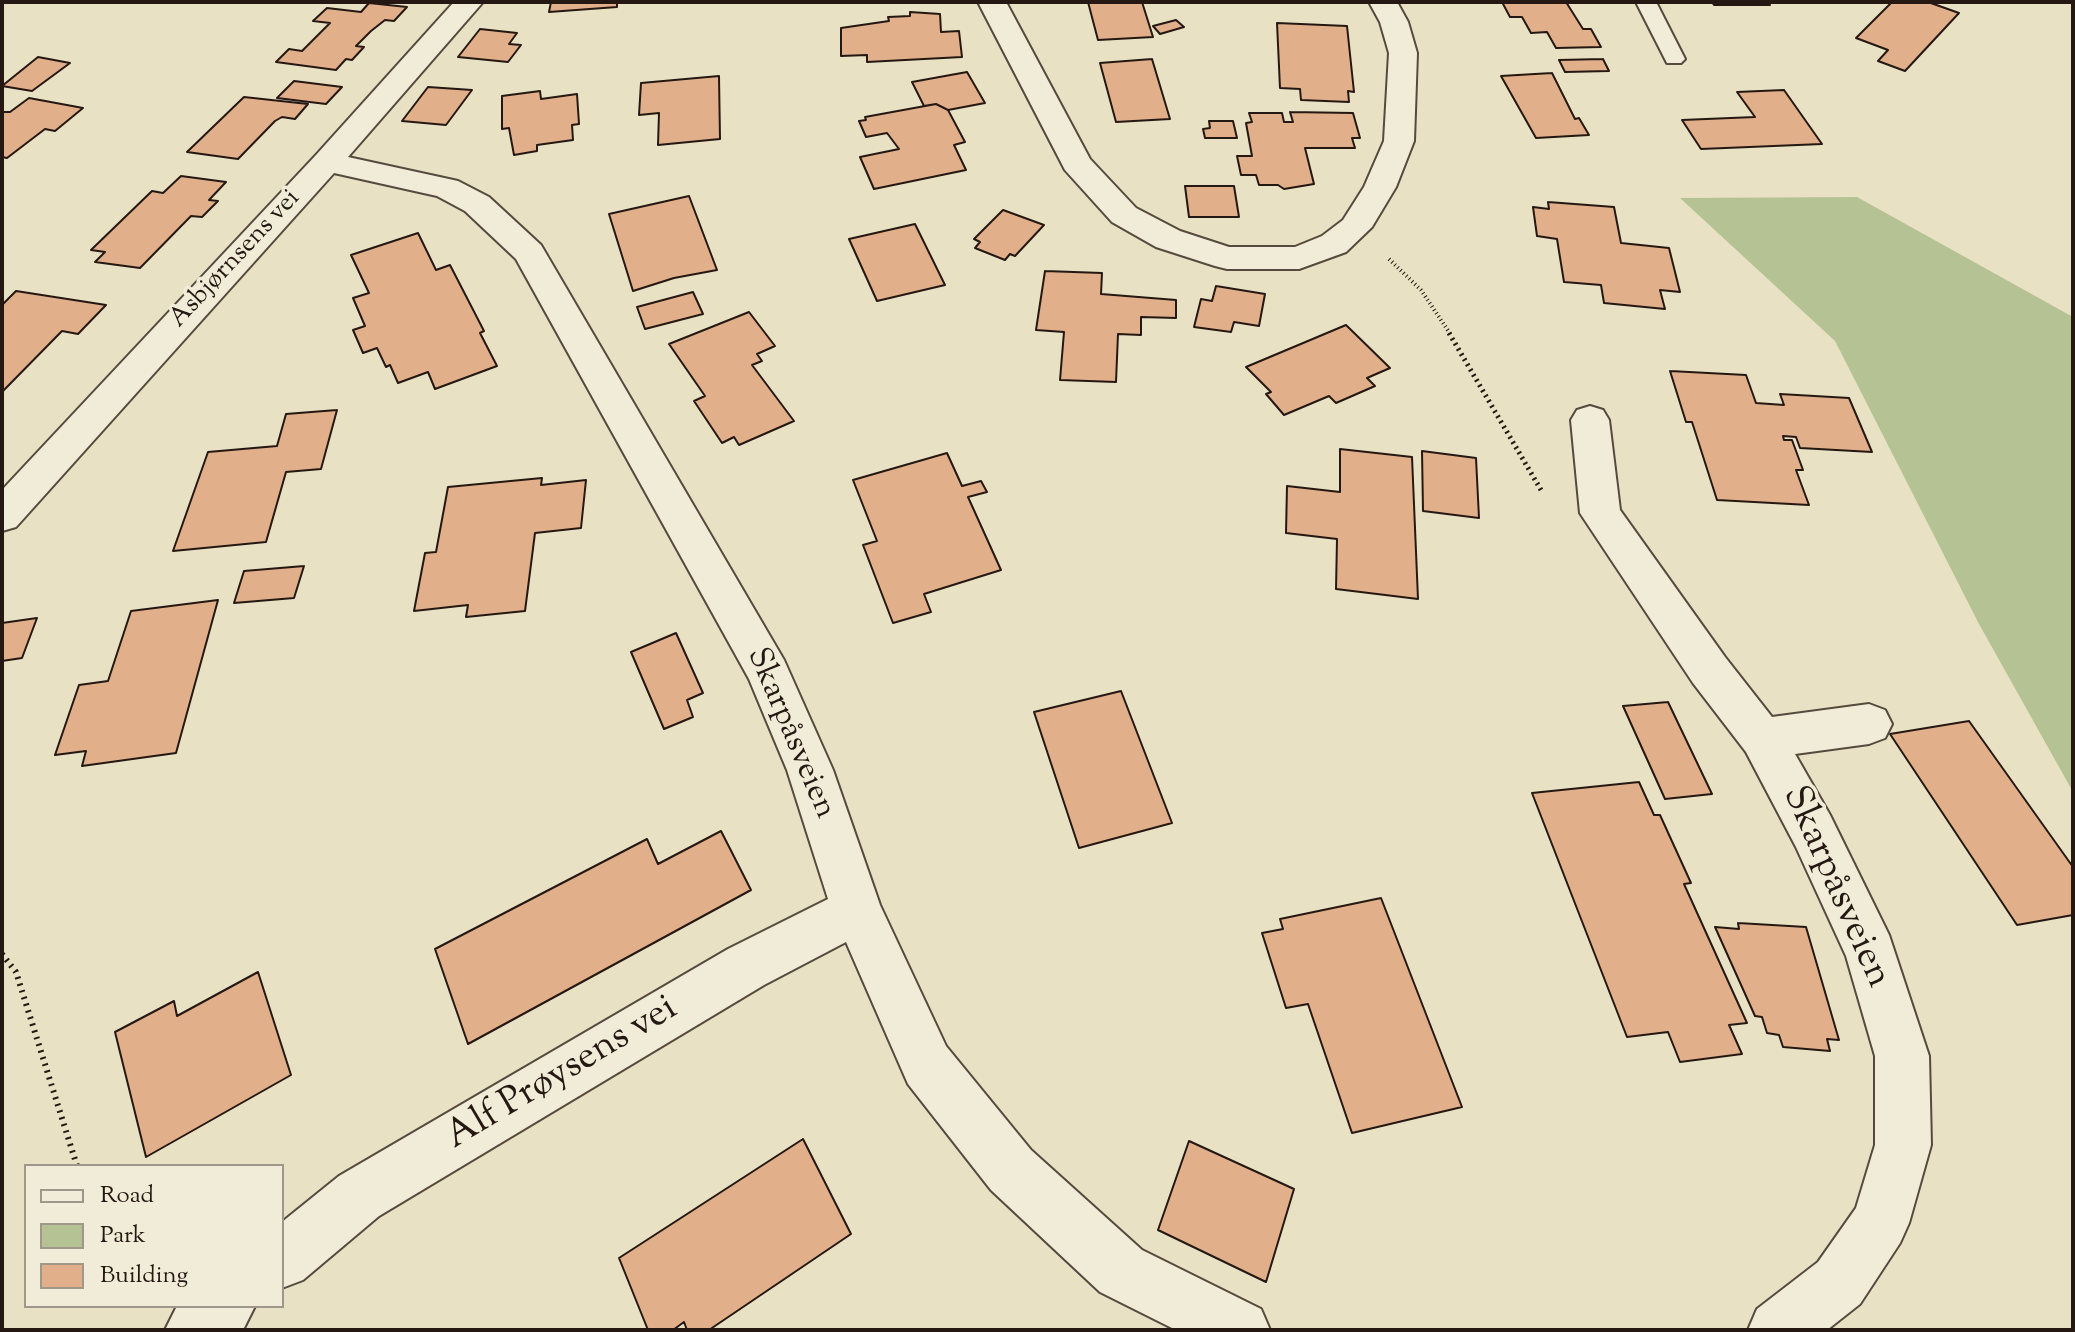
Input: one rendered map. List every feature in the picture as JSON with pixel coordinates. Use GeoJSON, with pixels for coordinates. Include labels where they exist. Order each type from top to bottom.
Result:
{"type":"FeatureCollection","features":[{"type":"Feature","properties":{"kind":"street","name":"Asbjørnsens vei"},"geometry":{"type":"LineString","coordinates":[[2,516],[327,162],[469,2]]}},
{"type":"Feature","properties":{"kind":"street"},"geometry":{"type":"LineString","coordinates":[[992,2],[1076,163],[1124,215],[1168,239],[1227,258],[1299,258],[1334,244],[1355,227],[1380,187],[1399,141],[1403,94],[1403,53],[1394,22],[1383,2]]}},
{"type":"Feature","properties":{"kind":"street","name":"Skarpåsveien"},"geometry":{"type":"LineString","coordinates":[[327,162],[447,188],[477,204],[529,253],[768,673],[810,770],[857,910],[927,1065],[1011,1170],[1121,1271],[1240,1330]]}},
{"type":"Feature","properties":{"kind":"street","name":"Skarpåsveien"},"geometry":{"type":"LineString","coordinates":[[1590,420],[1600,513],[1709,670],[1762,738],[1813,831],[1871,953],[1902,1056],[1903,1145],[1880,1223],[1839,1283],[1778,1330]]}},
{"type":"Feature","properties":{"kind":"street"},"geometry":{"type":"LineString","coordinates":[[1762,738],[1869,724]]}},
{"type":"Feature","properties":{"kind":"street","name":"Alf Prøysens vei"},"geometry":{"type":"LineString","coordinates":[[284,1257],[359,1196],[746,967],[857,910]]}},
{"type":"Feature","properties":{"kind":"street"},"geometry":{"type":"LineString","coordinates":[[195,1330],[222,1308]]}},
{"type":"Feature","properties":{"kind":"lane"},"geometry":{"type":"LineString","coordinates":[[1646,2],[1674,59]]}},
{"type":"Feature","properties":{"kind":"path"},"geometry":{"type":"LineString","coordinates":[[1355,227],[1421,290],[1461,350],[1545,497]]}},
{"type":"Feature","properties":{"kind":"path"},"geometry":{"type":"LineString","coordinates":[[2,954],[16,972],[76,1164]]}},
{"type":"Feature","properties":{"kind":"green space"},"geometry":{"type":"Polygon","coordinates":[[[1857,197],[2073,317],[2073,792],[1979,624],[1835,341],[1680,198],[1857,197]]]}},
{"type":"Feature","properties":{"kind":"building"},"geometry":{"type":"Polygon","coordinates":[[[551,2],[617,2],[617,7],[549,12],[551,2]]]}},
{"type":"Feature","properties":{"kind":"building"},"geometry":{"type":"Polygon","coordinates":[[[1088,2],[1142,2],[1153,37],[1098,40],[1088,2]]]}},
{"type":"Feature","properties":{"kind":"building"},"geometry":{"type":"Polygon","coordinates":[[[1502,2],[1566,2],[1583,29],[1591,29],[1601,47],[1556,48],[1547,32],[1531,33],[1522,17],[1510,17],[1502,2]]]}},
{"type":"Feature","properties":{"kind":"building"},"geometry":{"type":"Polygon","coordinates":[[[1712,2],[1768,2],[1770,5],[1714,5],[1712,2]]]}},
{"type":"Feature","properties":{"kind":"building"},"geometry":{"type":"Polygon","coordinates":[[[1892,2],[1928,2],[1959,13],[1905,71],[1878,61],[1888,50],[1856,38],[1892,2]]]}},
{"type":"Feature","properties":{"kind":"building"},"geometry":{"type":"Polygon","coordinates":[[[369,3],[407,7],[394,21],[385,20],[371,31],[356,46],[364,47],[352,60],[346,59],[336,70],[276,62],[289,49],[302,51],[330,23],[313,21],[327,8],[361,12],[369,3]]]}},
{"type":"Feature","properties":{"kind":"building"},"geometry":{"type":"Polygon","coordinates":[[[910,12],[940,14],[941,32],[959,31],[962,57],[867,62],[867,55],[841,56],[841,28],[889,21],[888,17],[910,16],[910,12]]]}},
{"type":"Feature","properties":{"kind":"building"},"geometry":{"type":"Polygon","coordinates":[[[1176,20],[1184,27],[1160,34],[1153,26],[1176,20]]]}},
{"type":"Feature","properties":{"kind":"building"},"geometry":{"type":"Polygon","coordinates":[[[1277,23],[1347,26],[1354,92],[1348,91],[1349,102],[1301,100],[1300,89],[1280,88],[1277,23]]]}},
{"type":"Feature","properties":{"kind":"building"},"geometry":{"type":"Polygon","coordinates":[[[480,29],[517,33],[509,44],[521,45],[508,62],[458,57],[480,29]]]}},
{"type":"Feature","properties":{"kind":"building"},"geometry":{"type":"Polygon","coordinates":[[[38,57],[70,63],[32,91],[2,86],[38,57]]]}},
{"type":"Feature","properties":{"kind":"building"},"geometry":{"type":"Polygon","coordinates":[[[1152,59],[1170,119],[1116,122],[1100,63],[1152,59]]]}},
{"type":"Feature","properties":{"kind":"building"},"geometry":{"type":"Polygon","coordinates":[[[1603,59],[1609,71],[1565,72],[1559,60],[1603,59]]]}},
{"type":"Feature","properties":{"kind":"building"},"geometry":{"type":"Polygon","coordinates":[[[967,72],[985,103],[948,110],[936,104],[924,106],[912,82],[967,72]]]}},
{"type":"Feature","properties":{"kind":"building"},"geometry":{"type":"Polygon","coordinates":[[[1552,73],[1575,119],[1579,118],[1589,135],[1536,138],[1501,76],[1552,73]]]}},
{"type":"Feature","properties":{"kind":"building"},"geometry":{"type":"Polygon","coordinates":[[[719,76],[720,139],[658,145],[659,113],[639,115],[641,83],[719,76]]]}},
{"type":"Feature","properties":{"kind":"building"},"geometry":{"type":"Polygon","coordinates":[[[294,81],[342,87],[326,104],[277,98],[294,81]]]}},
{"type":"Feature","properties":{"kind":"building"},"geometry":{"type":"Polygon","coordinates":[[[428,87],[472,90],[446,125],[402,121],[428,87]]]}},
{"type":"Feature","properties":{"kind":"building"},"geometry":{"type":"Polygon","coordinates":[[[1784,90],[1822,144],[1701,149],[1682,120],[1755,117],[1737,92],[1784,90]]]}},
{"type":"Feature","properties":{"kind":"building"},"geometry":{"type":"Polygon","coordinates":[[[540,91],[541,99],[577,94],[579,124],[572,125],[573,140],[537,145],[537,151],[514,155],[509,128],[502,129],[502,96],[540,91]]]}},
{"type":"Feature","properties":{"kind":"building"},"geometry":{"type":"Polygon","coordinates":[[[244,97],[308,104],[295,119],[282,117],[275,121],[238,159],[187,152],[244,97]]]}},
{"type":"Feature","properties":{"kind":"building"},"geometry":{"type":"Polygon","coordinates":[[[29,98],[83,108],[55,131],[45,129],[7,158],[2,157],[2,112],[10,112],[29,98]]]}},
{"type":"Feature","properties":{"kind":"building"},"geometry":{"type":"Polygon","coordinates":[[[936,104],[948,110],[965,142],[954,145],[966,170],[874,189],[860,157],[899,149],[887,133],[866,137],[859,121],[866,120],[865,117],[936,104]]]}},
{"type":"Feature","properties":{"kind":"building"},"geometry":{"type":"Polygon","coordinates":[[[1290,112],[1353,113],[1360,138],[1352,138],[1355,148],[1305,148],[1314,184],[1284,189],[1278,185],[1259,185],[1256,175],[1241,175],[1237,156],[1252,156],[1246,123],[1252,122],[1249,113],[1282,113],[1284,122],[1293,122],[1290,112]]]}},
{"type":"Feature","properties":{"kind":"building"},"geometry":{"type":"Polygon","coordinates":[[[1209,121],[1233,121],[1237,138],[1205,138],[1203,129],[1210,128],[1209,121]]]}},
{"type":"Feature","properties":{"kind":"building"},"geometry":{"type":"Polygon","coordinates":[[[181,176],[226,182],[209,200],[218,201],[202,217],[191,216],[140,268],[95,262],[105,252],[91,250],[152,191],[163,193],[181,176]]]}},
{"type":"Feature","properties":{"kind":"building"},"geometry":{"type":"Polygon","coordinates":[[[1185,186],[1234,186],[1239,217],[1189,217],[1185,186]]]}},
{"type":"Feature","properties":{"kind":"building"},"geometry":{"type":"Polygon","coordinates":[[[689,196],[717,270],[674,278],[633,291],[609,214],[689,196]]]}},
{"type":"Feature","properties":{"kind":"building"},"geometry":{"type":"Polygon","coordinates":[[[1548,202],[1614,207],[1621,243],[1669,248],[1680,292],[1660,290],[1665,309],[1604,303],[1601,285],[1564,282],[1557,239],[1537,236],[1533,207],[1549,209],[1548,202]]]}},
{"type":"Feature","properties":{"kind":"building"},"geometry":{"type":"Polygon","coordinates":[[[1003,210],[1044,225],[1015,256],[1010,254],[1005,260],[975,248],[980,242],[974,239],[1003,210]]]}},
{"type":"Feature","properties":{"kind":"building"},"geometry":{"type":"Polygon","coordinates":[[[915,224],[945,285],[877,301],[849,239],[915,224]]]}},
{"type":"Feature","properties":{"kind":"building"},"geometry":{"type":"Polygon","coordinates":[[[418,233],[436,270],[450,265],[484,331],[480,333],[497,366],[435,389],[428,372],[398,383],[390,365],[386,367],[377,348],[363,353],[353,330],[365,326],[353,298],[369,293],[351,255],[418,233]]]}},
{"type":"Feature","properties":{"kind":"building"},"geometry":{"type":"Polygon","coordinates":[[[1045,271],[1102,273],[1101,294],[1176,300],[1176,318],[1141,317],[1141,335],[1118,334],[1116,382],[1060,380],[1064,332],[1036,330],[1045,271]]]}},
{"type":"Feature","properties":{"kind":"building"},"geometry":{"type":"Polygon","coordinates":[[[1216,286],[1265,294],[1259,326],[1234,322],[1231,332],[1194,327],[1201,299],[1212,301],[1216,286]]]}},
{"type":"Feature","properties":{"kind":"building"},"geometry":{"type":"Polygon","coordinates":[[[16,291],[106,305],[78,334],[62,331],[3,391],[2,305],[16,291]]]}},
{"type":"Feature","properties":{"kind":"building"},"geometry":{"type":"Polygon","coordinates":[[[693,292],[703,314],[645,329],[637,307],[693,292]]]}},
{"type":"Feature","properties":{"kind":"building"},"geometry":{"type":"Polygon","coordinates":[[[749,312],[775,346],[757,354],[762,361],[752,365],[794,421],[739,445],[734,437],[722,443],[694,401],[705,396],[669,344],[749,312]]]}},
{"type":"Feature","properties":{"kind":"building"},"geometry":{"type":"Polygon","coordinates":[[[1346,325],[1390,368],[1367,378],[1375,386],[1336,403],[1329,396],[1284,415],[1266,394],[1271,392],[1246,367],[1346,325]]]}},
{"type":"Feature","properties":{"kind":"building"},"geometry":{"type":"Polygon","coordinates":[[[1670,371],[1746,375],[1756,403],[1784,405],[1780,394],[1849,398],[1872,452],[1800,448],[1796,437],[1783,436],[1784,440],[1792,440],[1803,470],[1796,470],[1809,505],[1717,500],[1692,422],[1686,422],[1670,371]]]}},
{"type":"Feature","properties":{"kind":"building"},"geometry":{"type":"Polygon","coordinates":[[[337,410],[321,469],[286,472],[266,542],[173,551],[208,452],[277,446],[286,414],[337,410]]]}},
{"type":"Feature","properties":{"kind":"building"},"geometry":{"type":"Polygon","coordinates":[[[1340,449],[1412,457],[1418,599],[1336,589],[1337,539],[1286,533],[1287,486],[1340,492],[1340,449]]]}},
{"type":"Feature","properties":{"kind":"building"},"geometry":{"type":"Polygon","coordinates":[[[1422,451],[1476,458],[1479,518],[1423,511],[1422,451]]]}},
{"type":"Feature","properties":{"kind":"building"},"geometry":{"type":"Polygon","coordinates":[[[947,453],[962,486],[981,481],[987,492],[968,497],[1001,570],[924,594],[931,612],[893,623],[863,545],[877,541],[853,480],[947,453]]]}},
{"type":"Feature","properties":{"kind":"building"},"geometry":{"type":"Polygon","coordinates":[[[542,478],[541,485],[586,480],[581,528],[535,533],[525,611],[466,617],[468,605],[414,611],[425,553],[436,552],[448,487],[542,478]]]}},
{"type":"Feature","properties":{"kind":"building"},"geometry":{"type":"Polygon","coordinates":[[[304,566],[294,598],[234,603],[244,571],[304,566]]]}},
{"type":"Feature","properties":{"kind":"building"},"geometry":{"type":"Polygon","coordinates":[[[218,600],[176,753],[82,766],[86,751],[55,755],[79,685],[108,681],[131,611],[218,600]]]}},
{"type":"Feature","properties":{"kind":"building"},"geometry":{"type":"Polygon","coordinates":[[[37,618],[22,658],[2,661],[2,623],[37,618]]]}},
{"type":"Feature","properties":{"kind":"building"},"geometry":{"type":"Polygon","coordinates":[[[676,633],[703,693],[687,700],[693,717],[664,729],[631,652],[676,633]]]}},
{"type":"Feature","properties":{"kind":"building"},"geometry":{"type":"Polygon","coordinates":[[[1121,691],[1172,823],[1079,848],[1034,712],[1121,691]]]}},
{"type":"Feature","properties":{"kind":"building"},"geometry":{"type":"Polygon","coordinates":[[[1668,702],[1712,794],[1665,799],[1623,706],[1668,702]]]}},
{"type":"Feature","properties":{"kind":"building"},"geometry":{"type":"Polygon","coordinates":[[[1969,721],[2073,867],[2073,915],[2017,925],[1890,734],[1969,721]]]}},
{"type":"Feature","properties":{"kind":"building"},"geometry":{"type":"Polygon","coordinates":[[[1639,782],[1654,815],[1660,815],[1691,883],[1684,884],[1747,1023],[1729,1025],[1742,1054],[1680,1062],[1668,1032],[1627,1037],[1532,793],[1639,782]]]}},
{"type":"Feature","properties":{"kind":"building"},"geometry":{"type":"Polygon","coordinates":[[[721,831],[751,890],[468,1044],[435,949],[647,839],[658,864],[721,831]]]}},
{"type":"Feature","properties":{"kind":"building"},"geometry":{"type":"Polygon","coordinates":[[[1381,898],[1462,1107],[1352,1133],[1308,1004],[1286,1008],[1262,933],[1283,929],[1280,919],[1381,898]]]}},
{"type":"Feature","properties":{"kind":"building"},"geometry":{"type":"Polygon","coordinates":[[[1738,923],[1806,927],[1839,1040],[1827,1039],[1830,1051],[1783,1047],[1779,1035],[1767,1033],[1762,1017],[1755,1016],[1715,927],[1739,929],[1738,923]]]}},
{"type":"Feature","properties":{"kind":"building"},"geometry":{"type":"Polygon","coordinates":[[[258,972],[291,1075],[146,1157],[115,1032],[174,1001],[177,1016],[258,972]]]}},
{"type":"Feature","properties":{"kind":"building"},"geometry":{"type":"Polygon","coordinates":[[[803,1139],[851,1234],[709,1330],[687,1330],[684,1322],[673,1330],[648,1330],[619,1258],[803,1139]]]}},
{"type":"Feature","properties":{"kind":"building"},"geometry":{"type":"Polygon","coordinates":[[[1189,1141],[1294,1189],[1266,1282],[1158,1230],[1189,1141]]]}}]}
